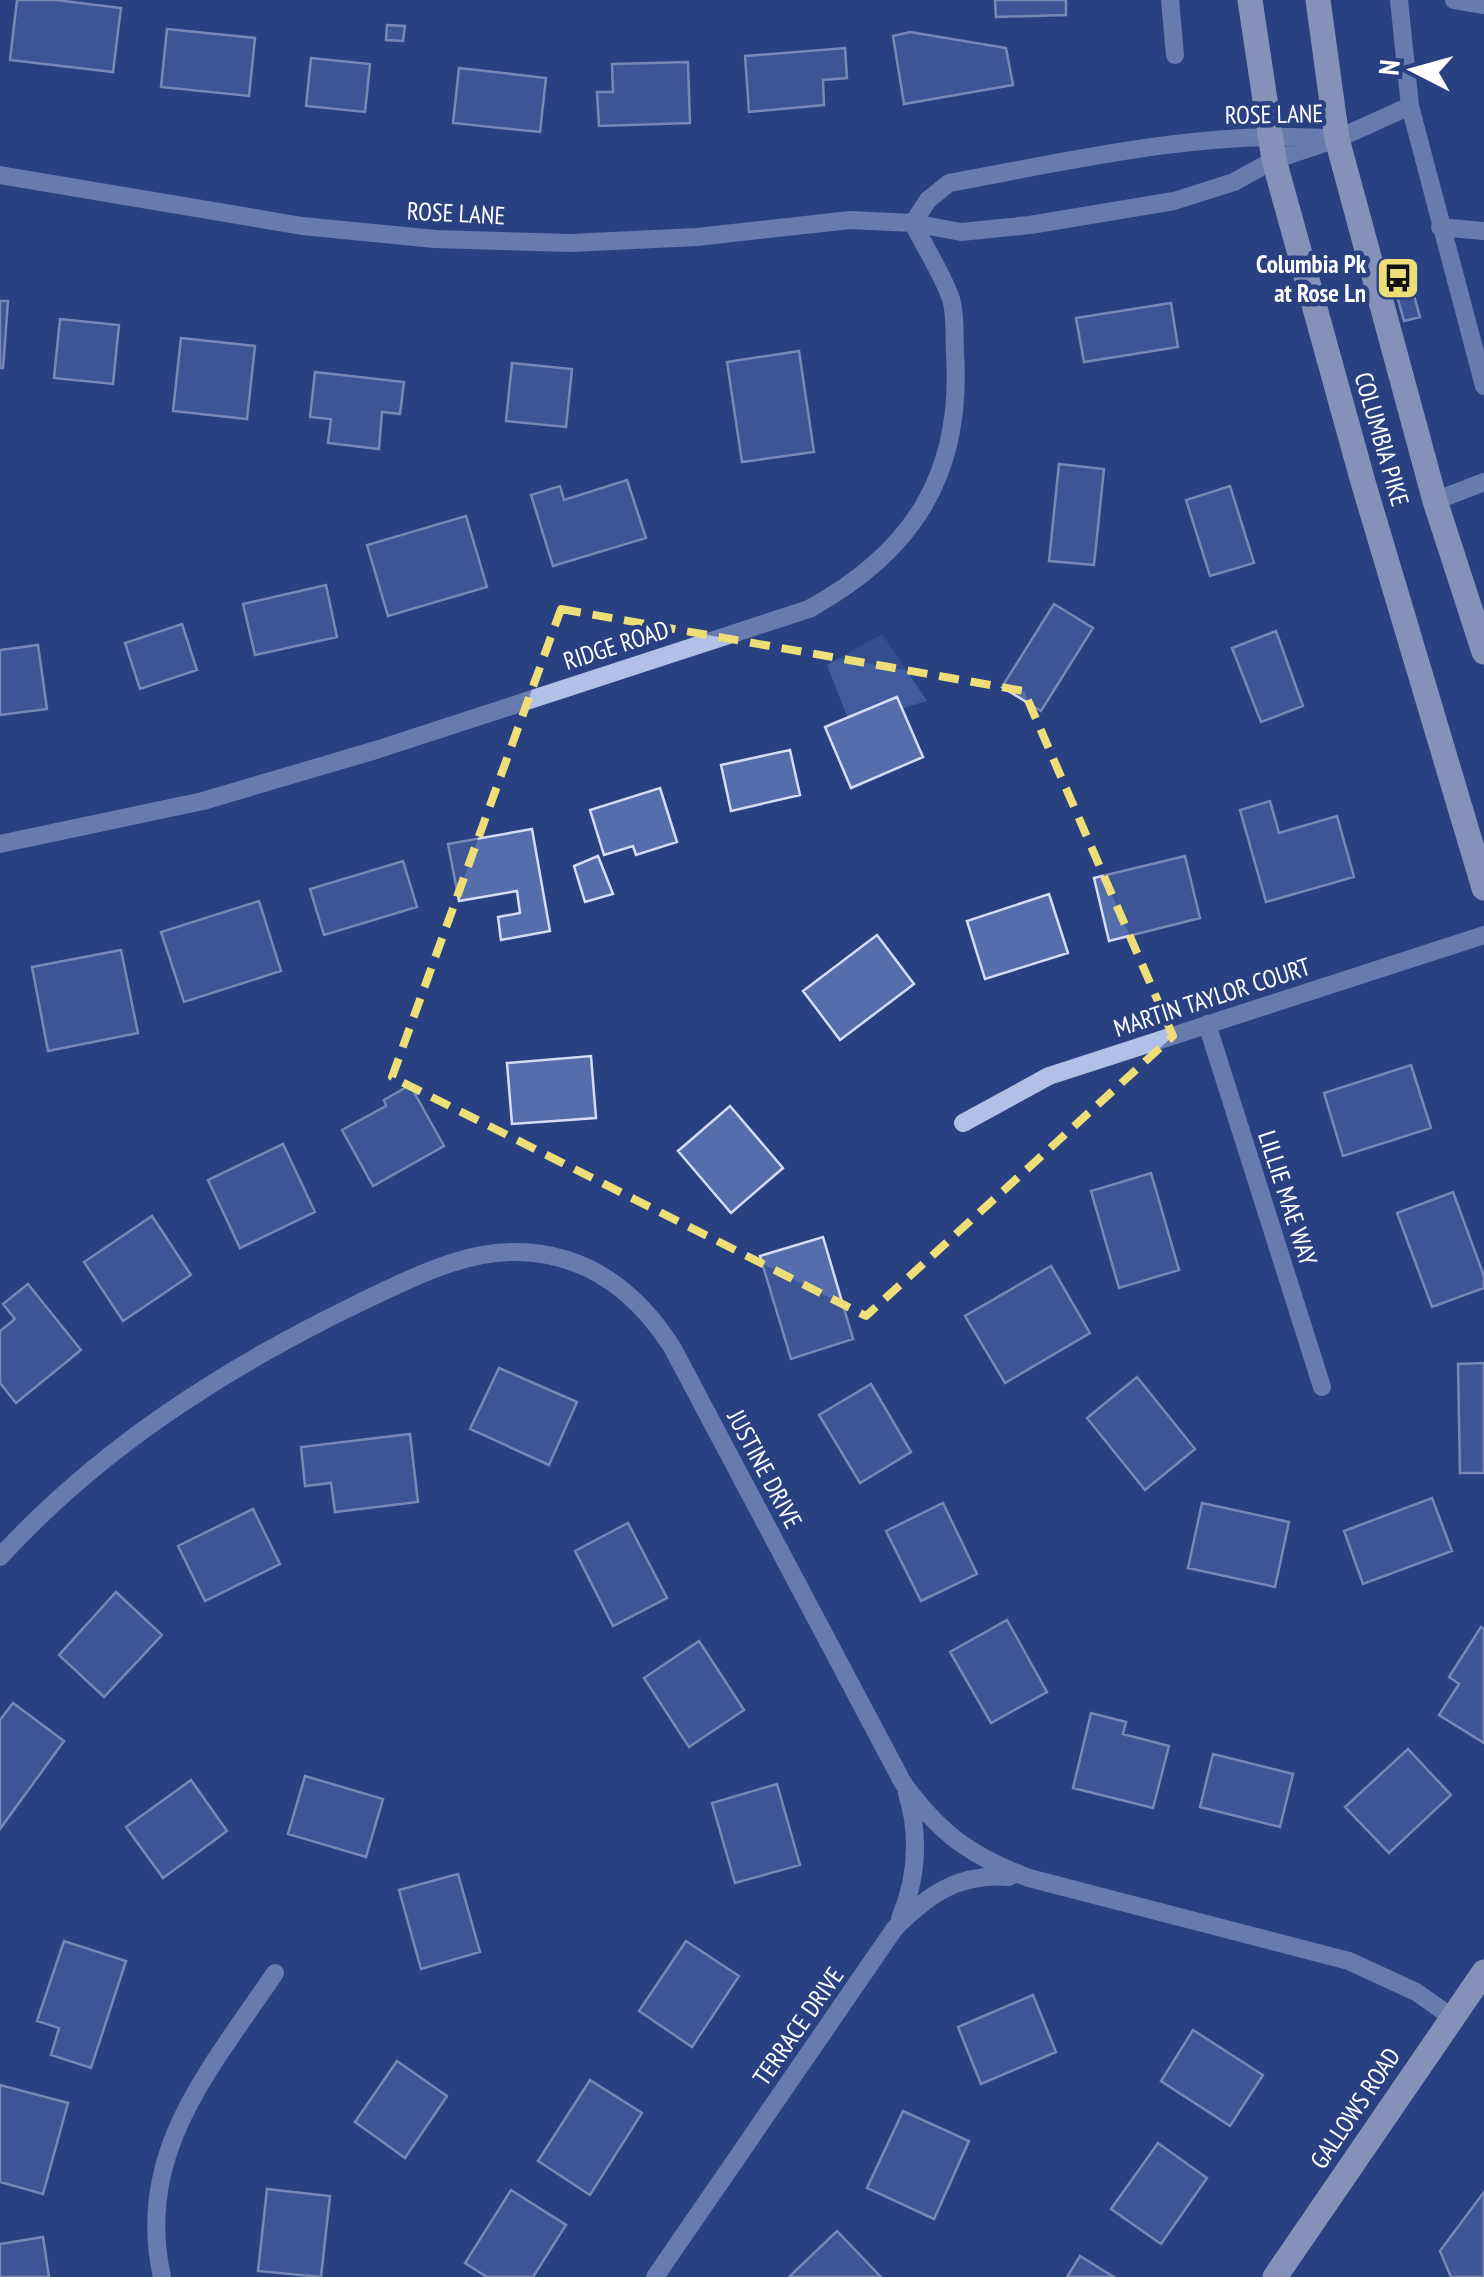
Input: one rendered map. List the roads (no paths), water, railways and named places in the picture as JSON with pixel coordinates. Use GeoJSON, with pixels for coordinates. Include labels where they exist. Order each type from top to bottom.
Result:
{"type":"FeatureCollection","features":[{"type":"Feature","properties":{"kind":"main road","name":"COLUMBIA PIKE"},"geometry":{"type":"LineString","coordinates":[[1250,0],[1274,160],[1367,496],[1484,888]]}},
{"type":"Feature","properties":{"kind":"main road","name":"COLUMBIA PIKE"},"geometry":{"type":"LineString","coordinates":[[1318,0],[1338,138],[1436,501],[1484,652]]}},
{"type":"Feature","properties":{"kind":"main road","name":"GALLOWS ROAD"},"geometry":{"type":"LineString","coordinates":[[1275,2277],[1484,1972]]}},
{"type":"Feature","properties":{"kind":"street"},"geometry":{"type":"LineString","coordinates":[[1170,0],[1175,55]]}},
{"type":"Feature","properties":{"kind":"street"},"geometry":{"type":"LineString","coordinates":[[1399,0],[1410,106],[1484,386]]}},
{"type":"Feature","properties":{"kind":"street"},"geometry":{"type":"LineString","coordinates":[[1454,0],[1484,5]]}},
{"type":"Feature","properties":{"kind":"street"},"geometry":{"type":"LineString","coordinates":[[1338,138],[1410,106]]}},
{"type":"Feature","properties":{"kind":"street","name":"ROSE LANE"},"geometry":{"type":"LineString","coordinates":[[913,223],[928,200],[949,184],[1140,146],[1268,135],[1338,138]]}},
{"type":"Feature","properties":{"kind":"street","name":"ROSE LANE"},"geometry":{"type":"LineString","coordinates":[[0,175],[302,226],[434,239],[570,243],[697,237],[850,220],[913,223],[961,232],[985,230],[1174,201],[1234,182],[1274,160],[1338,138]]}},
{"type":"Feature","properties":{"kind":"street","name":"RIDGE ROAD"},"geometry":{"type":"LineString","coordinates":[[0,844],[204,801],[350,758],[809,609],[852,586],[888,554],[917,517],[939,474],[952,427],[957,380],[951,301],[913,223]]}},
{"type":"Feature","properties":{"kind":"street"},"geometry":{"type":"LineString","coordinates":[[1440,227],[1484,231]]}},
{"type":"Feature","properties":{"kind":"street"},"geometry":{"type":"LineString","coordinates":[[1436,501],[1484,482]]}},
{"type":"Feature","properties":{"kind":"street","name":"MARTIN TAYLOR COURT"},"geometry":{"type":"LineString","coordinates":[[963,1123],[1050,1076],[1484,935]]}},
{"type":"Feature","properties":{"kind":"street","name":"LILLIE MAE WAY"},"geometry":{"type":"LineString","coordinates":[[1206,1024],[1322,1387]]}},
{"type":"Feature","properties":{"kind":"street","name":"JUSTINE DRIVE"},"geometry":{"type":"LineString","coordinates":[[0,1557],[86,1475],[162,1415],[288,1338],[416,1275],[473,1258],[516,1252],[558,1256],[618,1284],[650,1314],[672,1348],[903,1783],[929,1818],[963,1847],[990,1863],[1030,1878],[1349,1960],[1416,1992],[1452,2018]]}},
{"type":"Feature","properties":{"kind":"street"},"geometry":{"type":"LineString","coordinates":[[896,1928],[910,1896],[916,1855],[912,1812],[903,1783]]}},
{"type":"Feature","properties":{"kind":"street","name":"TERRACE DRIVE"},"geometry":{"type":"LineString","coordinates":[[655,2277],[896,1928],[922,1901],[957,1882],[986,1875],[1030,1878]]}},
{"type":"Feature","properties":{"kind":"street"},"geometry":{"type":"LineString","coordinates":[[162,2277],[156,2254],[156,2208],[162,2166],[179,2119],[275,1973]]}},
{"type":"Feature","properties":{"kind":"place","name":"Columbia Pk at Rose Ln"},"geometry":{"type":"Point","coordinates":[1398,278]}}]}
